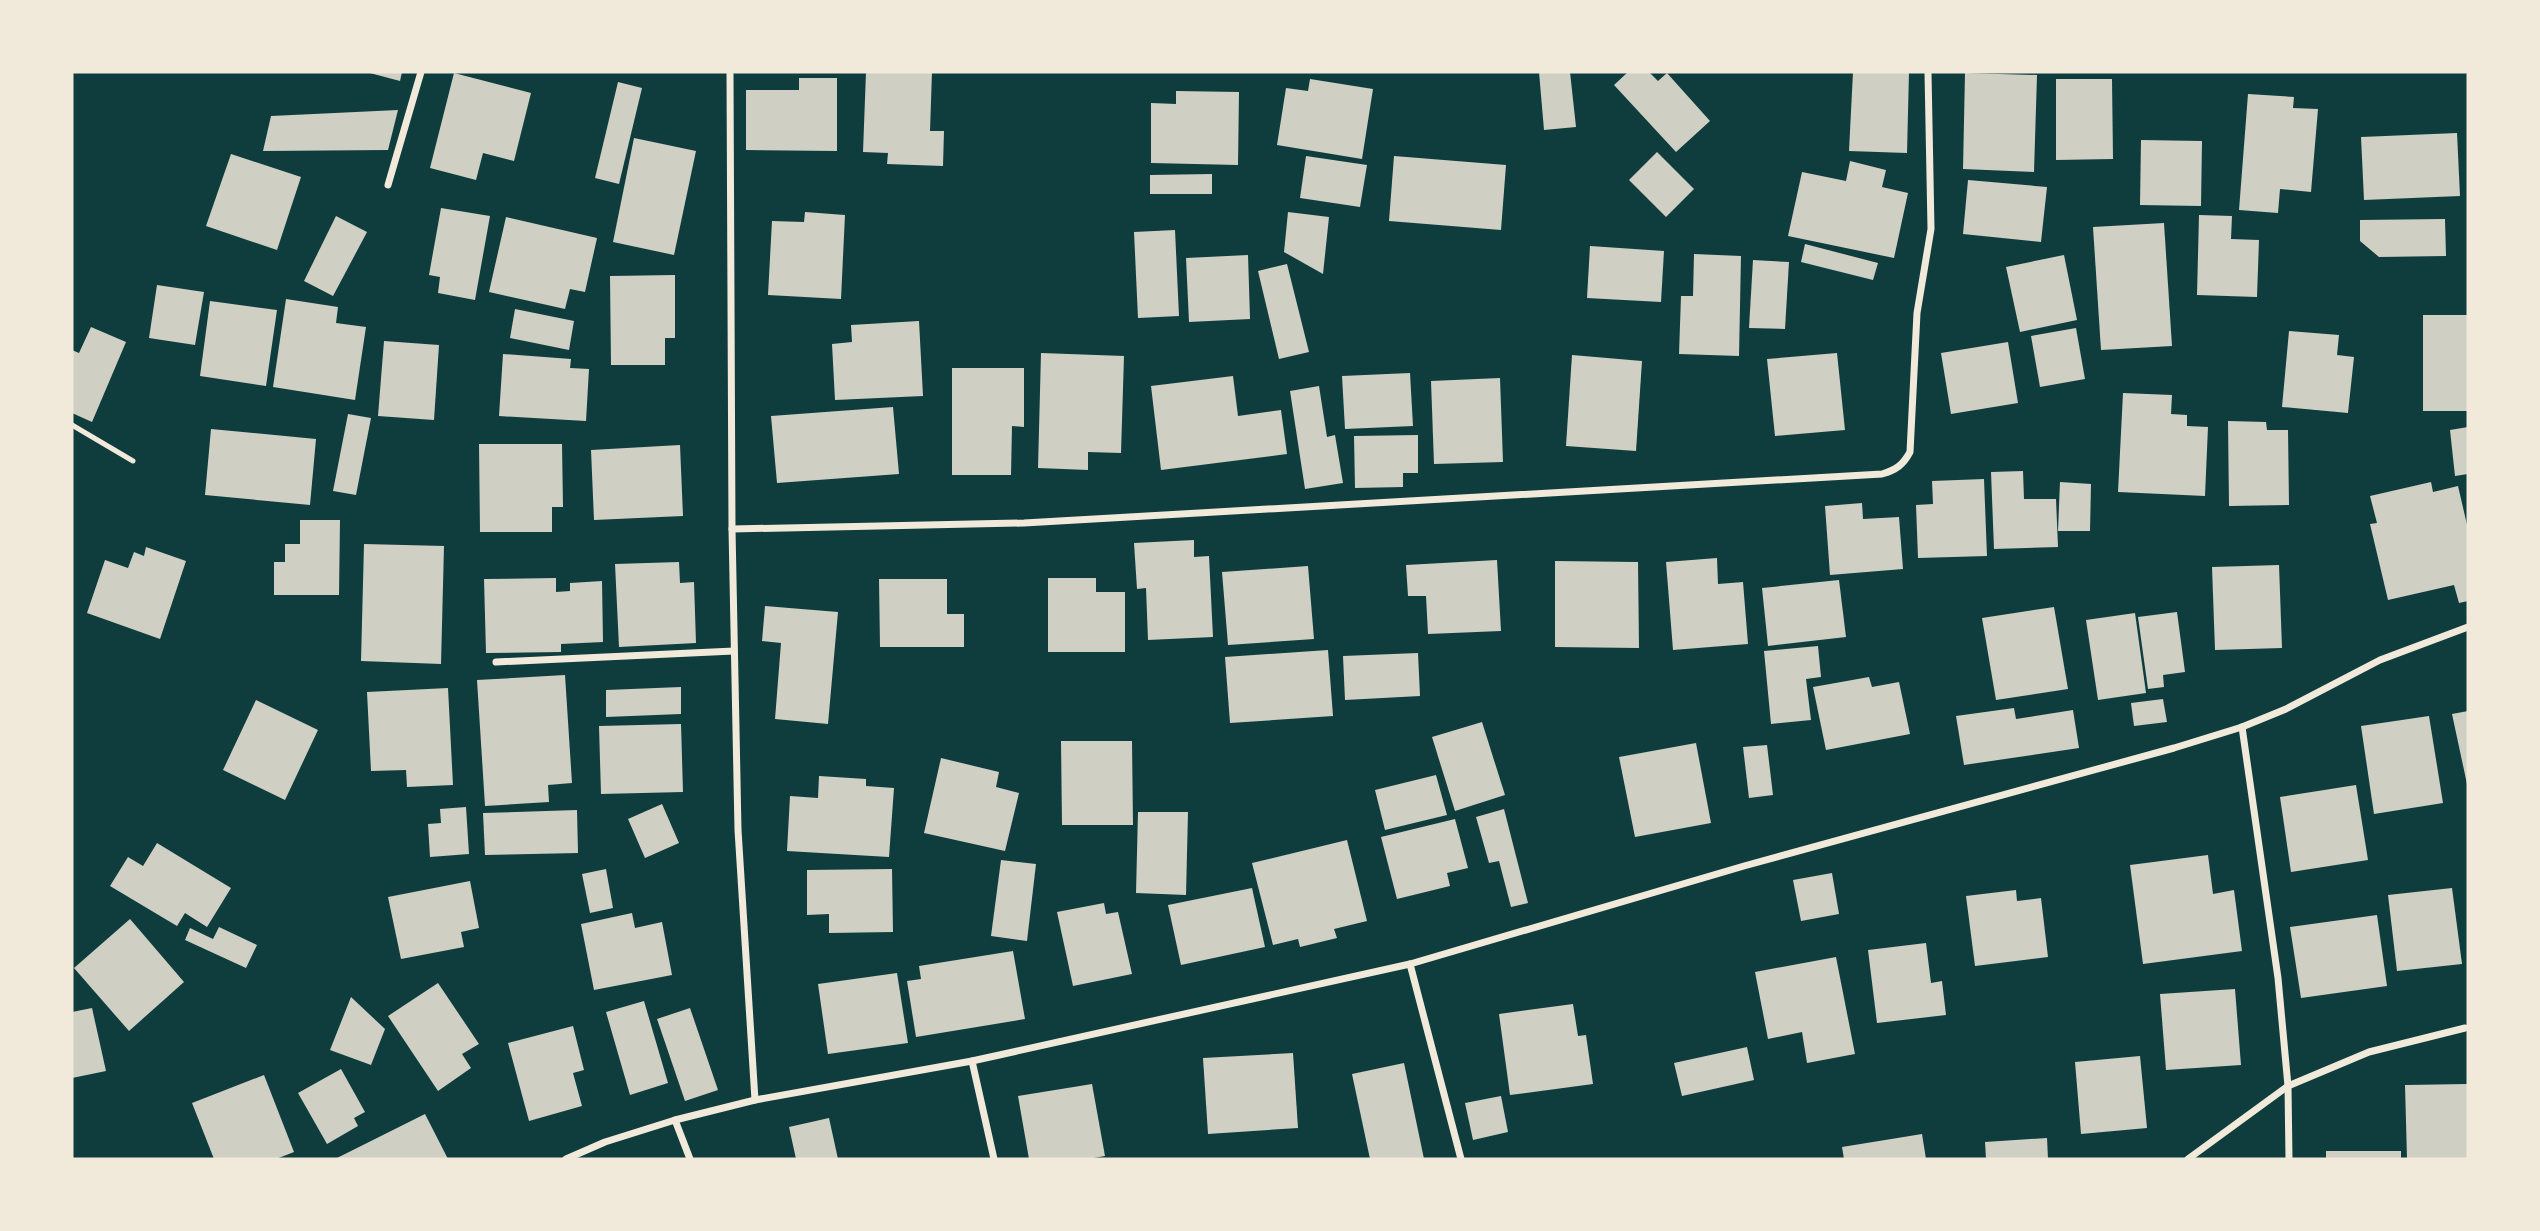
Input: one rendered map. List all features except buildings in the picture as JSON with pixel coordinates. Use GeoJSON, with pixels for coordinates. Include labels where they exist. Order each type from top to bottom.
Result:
{"type":"FeatureCollection","features":[{"type":"Feature","properties":{"kind":"street"},"geometry":{"type":"LineString","coordinates":[[388,185],[421,72]]}},
{"type":"Feature","properties":{"kind":"street"},"geometry":{"type":"LineString","coordinates":[[730,72],[732,529],[738,830],[755,1100]]}},
{"type":"Feature","properties":{"kind":"street"},"geometry":{"type":"LineString","coordinates":[[732,529],[1024,523],[1882,474],[1892,471],[1905,462],[1910,452],[1917,313],[1931,229],[1928,72]]}},
{"type":"Feature","properties":{"kind":"street"},"geometry":{"type":"LineString","coordinates":[[566,1159],[605,1142],[675,1120],[755,1100],[972,1060],[1410,964],[1744,866],[2242,727],[2286,709],[2380,660],[2468,627]]}},
{"type":"Feature","properties":{"kind":"street"},"geometry":{"type":"LineString","coordinates":[[496,662],[734,651]]}},
{"type":"Feature","properties":{"kind":"street"},"geometry":{"type":"LineString","coordinates":[[2242,727],[2278,978],[2288,1086],[2289,1159]]}},
{"type":"Feature","properties":{"kind":"street"},"geometry":{"type":"LineString","coordinates":[[1410,964],[1461,1159]]}},
{"type":"Feature","properties":{"kind":"street"},"geometry":{"type":"LineString","coordinates":[[2188,1159],[2288,1086],[2369,1052],[2465,1028]]}},
{"type":"Feature","properties":{"kind":"street"},"geometry":{"type":"LineString","coordinates":[[972,1060],[994,1159]]}},
{"type":"Feature","properties":{"kind":"street"},"geometry":{"type":"LineString","coordinates":[[675,1120],[690,1159]]}},
{"type":"Feature","properties":{"kind":"lane"},"geometry":{"type":"LineString","coordinates":[[72,425],[133,461]]}}]}
